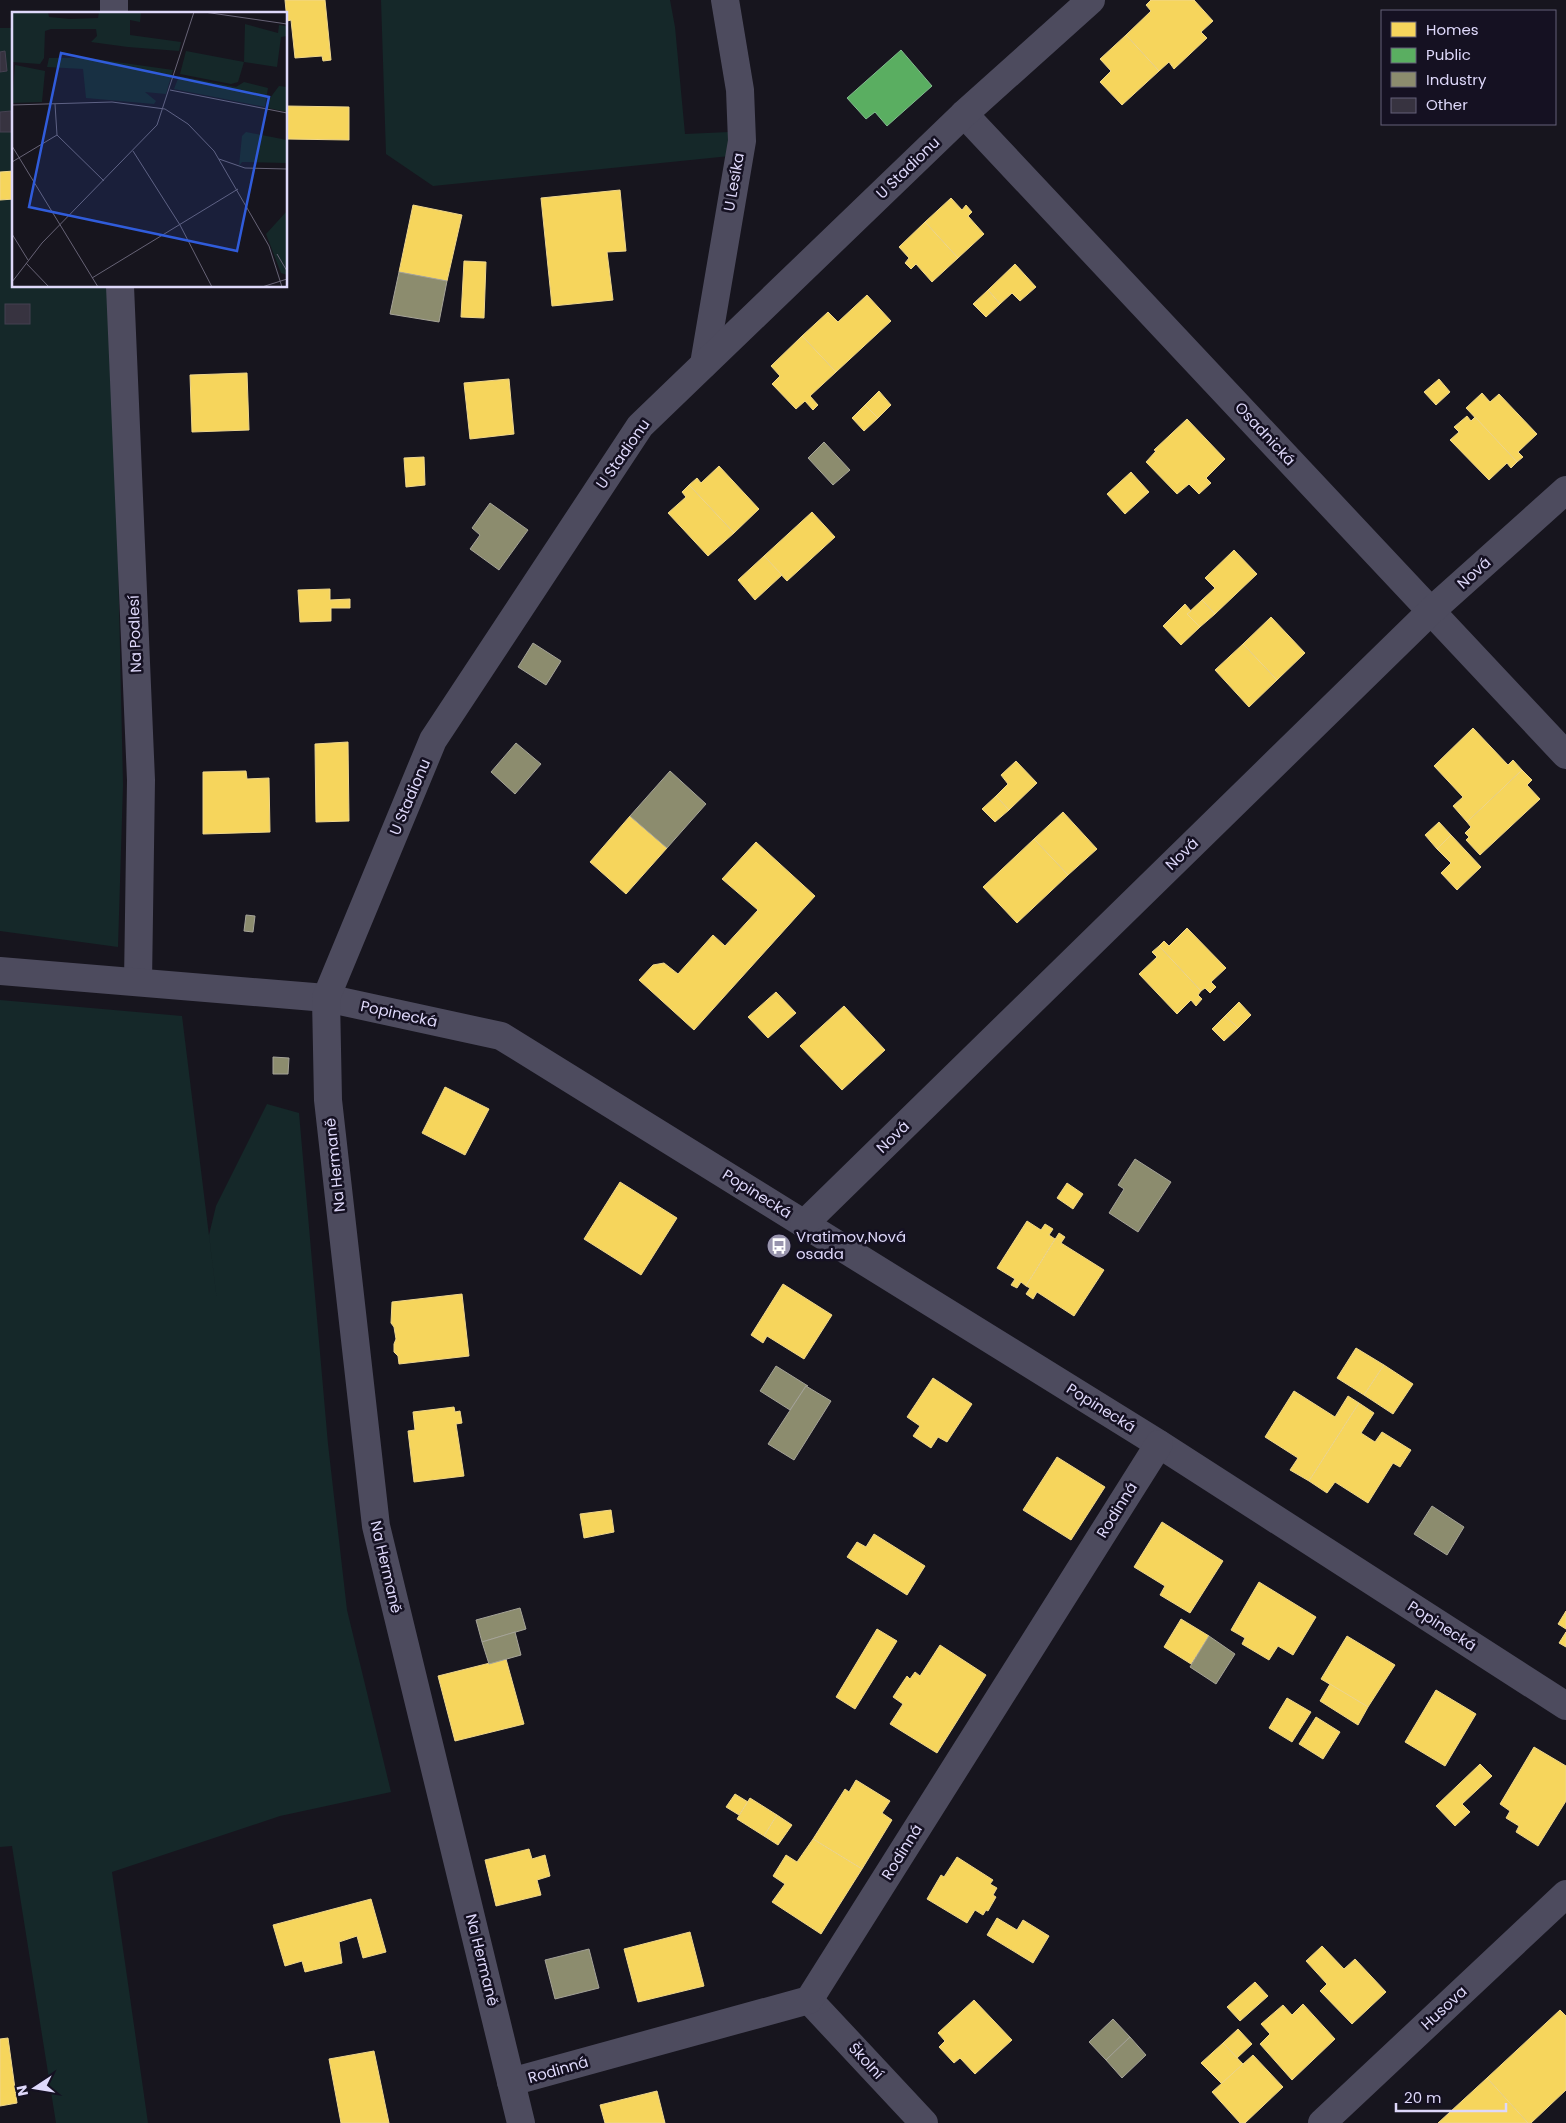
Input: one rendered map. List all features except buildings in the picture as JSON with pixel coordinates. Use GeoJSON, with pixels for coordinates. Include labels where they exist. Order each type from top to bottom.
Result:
{"type":"FeatureCollection","features":[{"type":"Feature","properties":{"kind":"street","name":"U Lesíka"},"geometry":{"type":"LineString","coordinates":[[704,364],[742,141],[740,90],[724,0]]}},
{"type":"Feature","properties":{"kind":"street","name":"U Stadionu"},"geometry":{"type":"LineString","coordinates":[[326,998],[433,740],[640,426],[964,114],[1091,0]]}},
{"type":"Feature","properties":{"kind":"street","name":"Osadnická"},"geometry":{"type":"LineString","coordinates":[[964,114],[1566,755]]}},
{"type":"Feature","properties":{"kind":"street","name":"Na Podlesí"},"geometry":{"type":"LineString","coordinates":[[120,288],[141,780],[138,982]]}},
{"type":"Feature","properties":{"kind":"street","name":"Nová"},"geometry":{"type":"LineString","coordinates":[[804,1224],[1431,611],[1566,490]]}},
{"type":"Feature","properties":{"kind":"street","name":"Popinecká"},"geometry":{"type":"LineString","coordinates":[[0,971],[326,998],[501,1036],[1159,1444],[1566,1706]]}},
{"type":"Feature","properties":{"kind":"street","name":"Na Hermaně"},"geometry":{"type":"LineString","coordinates":[[326,998],[328,1100],[376,1526],[521,2123]]}},
{"type":"Feature","properties":{"kind":"street","name":"Rodinná"},"geometry":{"type":"LineString","coordinates":[[511,2082],[809,2000],[1159,1444]]}},
{"type":"Feature","properties":{"kind":"street","name":"Husova"},"geometry":{"type":"LineString","coordinates":[[1322,2123],[1566,1894]]}},
{"type":"Feature","properties":{"kind":"street","name":"Školní"},"geometry":{"type":"LineString","coordinates":[[809,2000],[924,2123]]}},
{"type":"Feature","properties":{"kind":"green space"},"geometry":{"type":"Polygon","coordinates":[[[381,0],[670,0],[675,27],[685,134],[729,132],[730,156],[433,186],[386,154],[381,0]]]}},
{"type":"Feature","properties":{"kind":"green space"},"geometry":{"type":"Polygon","coordinates":[[[0,28],[12,28],[12,288],[112,288],[123,785],[118,947],[0,931],[0,28]]]}},
{"type":"Feature","properties":{"kind":"green space"},"geometry":{"type":"Polygon","coordinates":[[[0,1000],[182,1016],[221,1333],[209,1235],[216,1206],[267,1104],[299,1113],[328,1444],[347,1610],[391,1792],[280,1816],[112,1872],[148,2123],[56,2123],[12,1846],[0,1847],[0,1000]]]}},
{"type":"Feature","properties":{"kind":"place","name":"Vratimov,Nová osada"},"geometry":{"type":"Point","coordinates":[779,1246]}}]}
